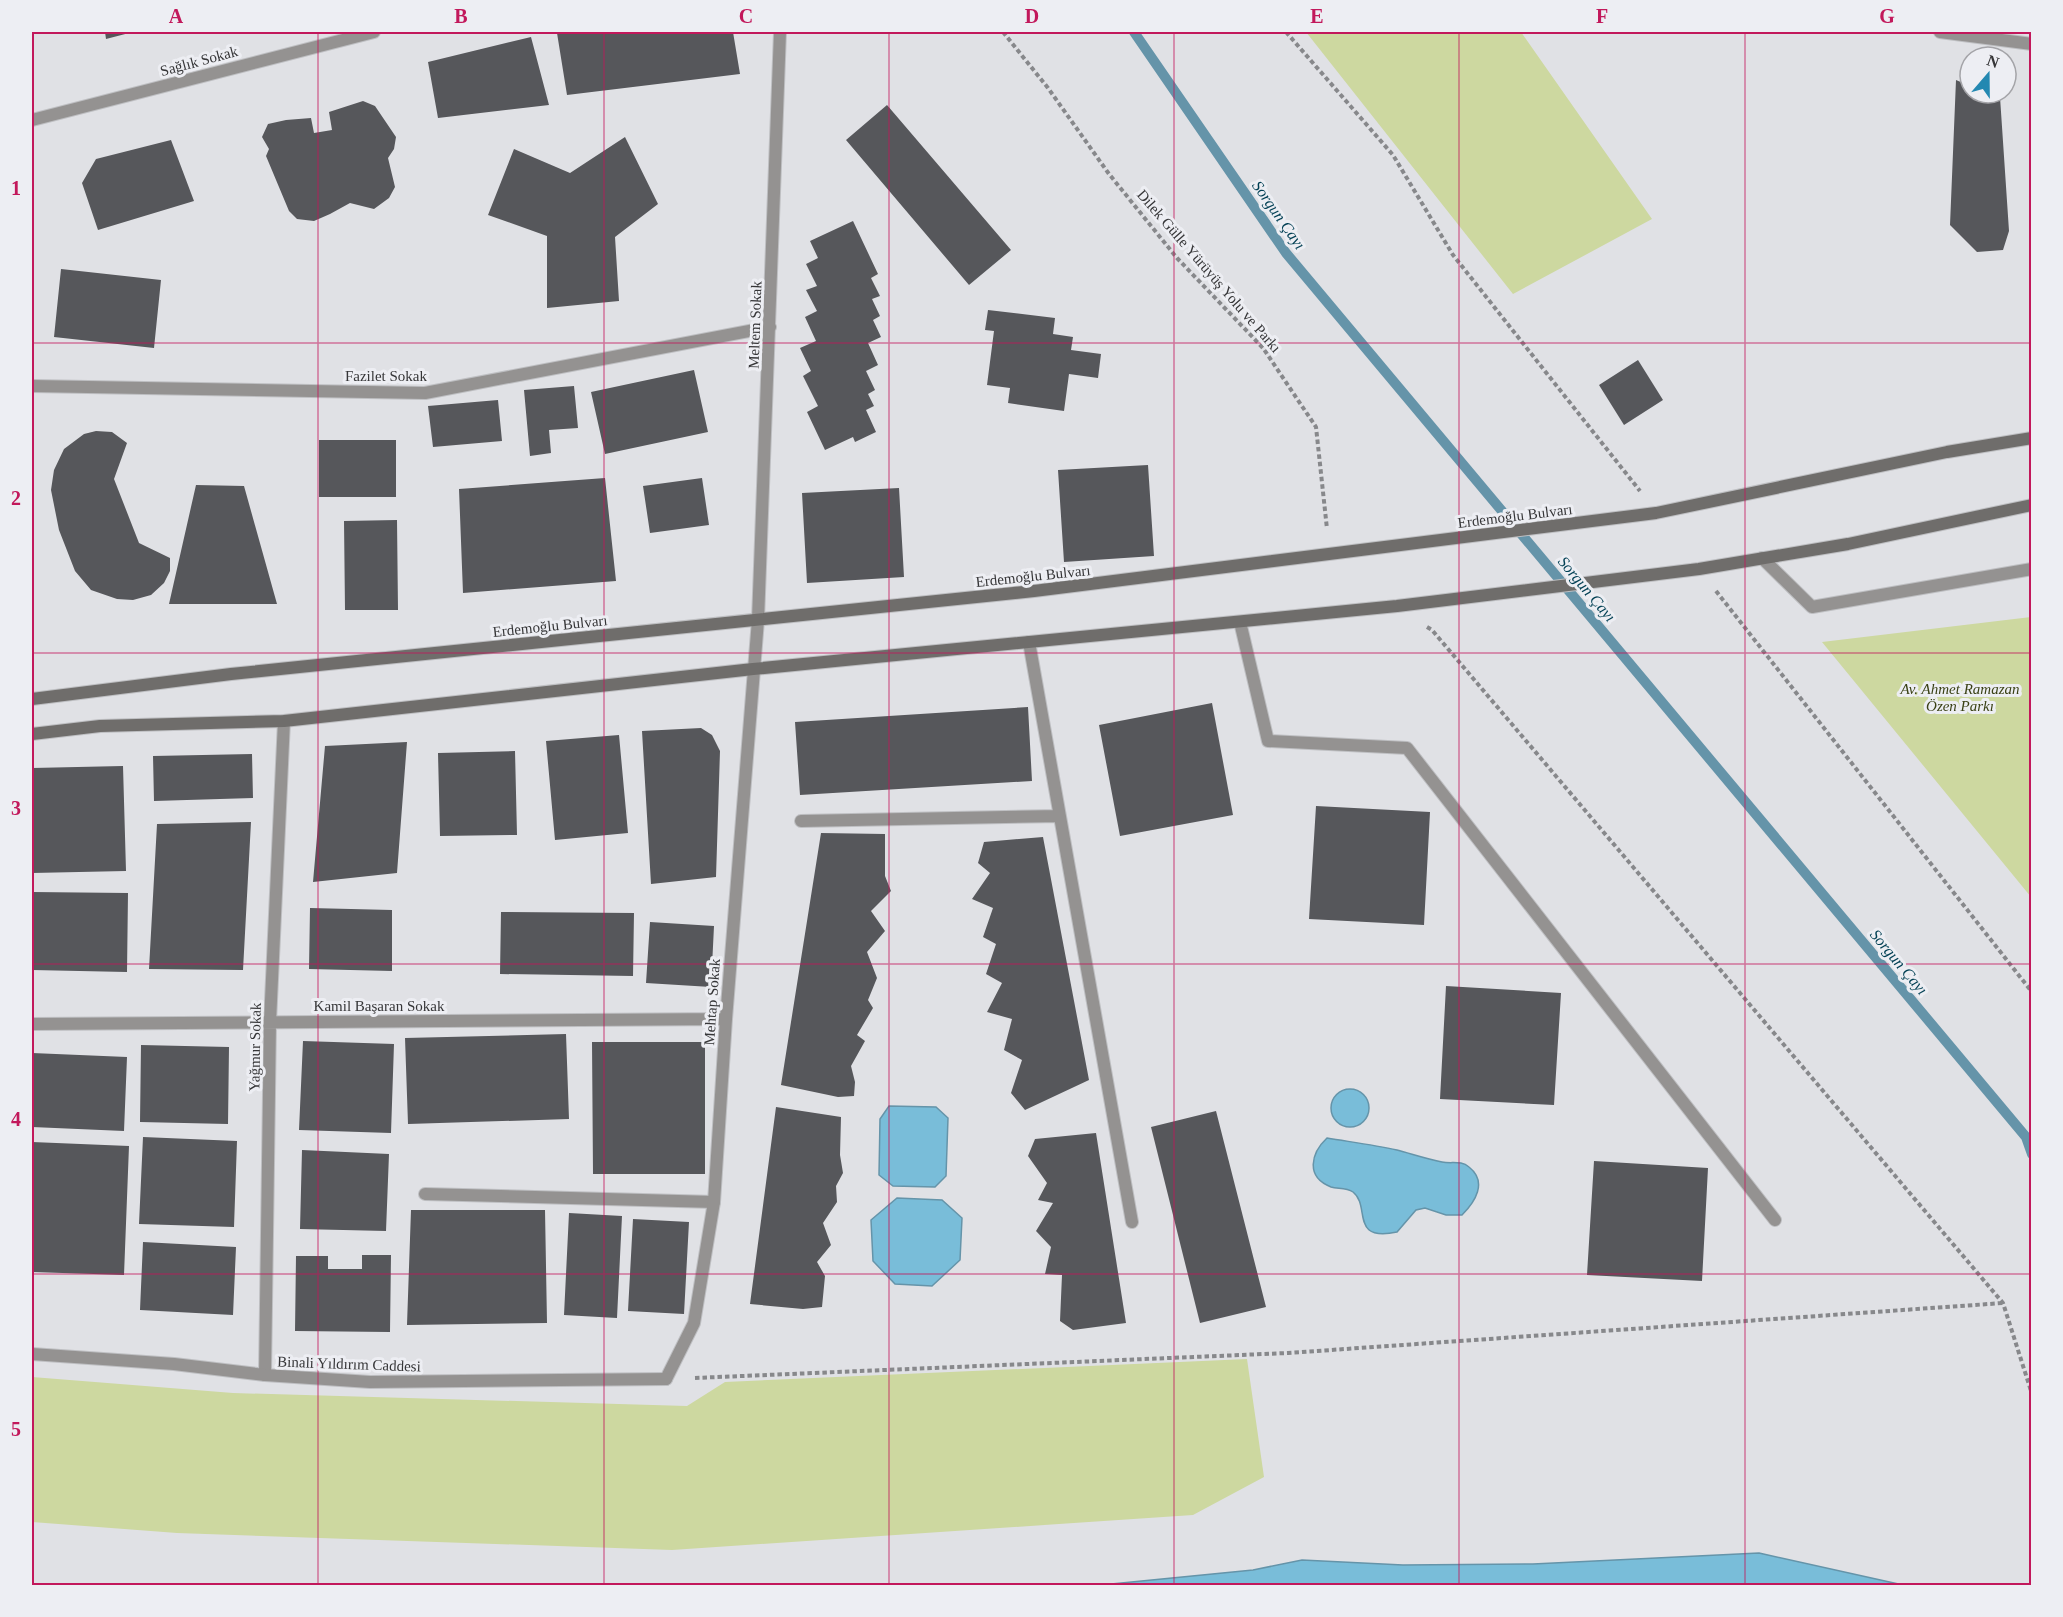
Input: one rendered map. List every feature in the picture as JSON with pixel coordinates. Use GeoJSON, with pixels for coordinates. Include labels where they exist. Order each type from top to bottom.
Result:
{"type":"FeatureCollection","features":[{"type":"Feature","properties":{"kind":"main road","name":"Erdemoğlu Bulvarı"},"geometry":{"type":"LineString","coordinates":[[32,699],[231,674],[1046,590],[1656,513],[1947,452],[2031,438]]}},
{"type":"Feature","properties":{"kind":"main road"},"geometry":{"type":"LineString","coordinates":[[32,734],[100,726],[284,721],[753,669],[1397,606],[1699,569],[1848,544],[2031,505]]}},
{"type":"Feature","properties":{"kind":"street","name":"Sağlık Sokak"},"geometry":{"type":"LineString","coordinates":[[32,120],[374,32]]}},
{"type":"Feature","properties":{"kind":"street","name":"Meltem Sokak"},"geometry":{"type":"LineString","coordinates":[[758,620],[780,32]]}},
{"type":"Feature","properties":{"kind":"street"},"geometry":{"type":"LineString","coordinates":[[1940,32],[2031,44]]}},
{"type":"Feature","properties":{"kind":"street","name":"Fazilet Sokak"},"geometry":{"type":"LineString","coordinates":[[32,386],[425,393],[770,327]]}},
{"type":"Feature","properties":{"kind":"street"},"geometry":{"type":"LineString","coordinates":[[1762,558],[1812,607],[2031,569]]}},
{"type":"Feature","properties":{"kind":"street","name":"Mehtap Sokak"},"geometry":{"type":"LineString","coordinates":[[666,1379],[694,1323],[714,1202],[726,1019],[758,620]]}},
{"type":"Feature","properties":{"kind":"street"},"geometry":{"type":"LineString","coordinates":[[1240,622],[1268,741],[1407,748],[1775,1220]]}},
{"type":"Feature","properties":{"kind":"street"},"geometry":{"type":"LineString","coordinates":[[1029,642],[1132,1222]]}},
{"type":"Feature","properties":{"kind":"street","name":"Yağmur Sokak"},"geometry":{"type":"LineString","coordinates":[[265,1375],[270,1022],[284,721]]}},
{"type":"Feature","properties":{"kind":"street"},"geometry":{"type":"LineString","coordinates":[[801,821],[1060,816]]}},
{"type":"Feature","properties":{"kind":"street","name":"Kamil Başaran Sokak"},"geometry":{"type":"LineString","coordinates":[[32,1024],[726,1019]]}},
{"type":"Feature","properties":{"kind":"street"},"geometry":{"type":"LineString","coordinates":[[425,1194],[714,1202]]}},
{"type":"Feature","properties":{"kind":"street","name":"Binali Yıldırım Caddesi"},"geometry":{"type":"LineString","coordinates":[[32,1353],[174,1364],[265,1375],[381,1382],[666,1379]]}},
{"type":"Feature","properties":{"kind":"path","name":"Dilek Gülle Yürüyüş Yolu ve Parkı"},"geometry":{"type":"LineString","coordinates":[[1003,32],[1048,88],[1109,174],[1170,249],[1263,348],[1316,427],[1330,554]]}},
{"type":"Feature","properties":{"kind":"path"},"geometry":{"type":"LineString","coordinates":[[1286,32],[1394,155],[1453,255],[1656,513]]}},
{"type":"Feature","properties":{"kind":"path"},"geometry":{"type":"LineString","coordinates":[[1699,569],[2031,992]]}},
{"type":"Feature","properties":{"kind":"path"},"geometry":{"type":"LineString","coordinates":[[1397,606],[1432,630],[2003,1303],[2031,1394]]}},
{"type":"Feature","properties":{"kind":"path"},"geometry":{"type":"LineString","coordinates":[[666,1379],[1288,1353],[2003,1303]]}},
{"type":"Feature","properties":{"kind":"green space"},"geometry":{"type":"Polygon","coordinates":[[[1306,32],[1521,32],[1652,219],[1513,294],[1306,32]]]}},
{"type":"Feature","properties":{"kind":"green space","name":"Av. Ahmet Ramazan Özen Parkı"},"geometry":{"type":"Polygon","coordinates":[[[2032,617],[2031,897],[1822,642],[2032,617]]]}},
{"type":"Feature","properties":{"kind":"green space"},"geometry":{"type":"Polygon","coordinates":[[[1247,1359],[1264,1477],[1193,1515],[672,1550],[177,1533],[32,1522],[32,1377],[233,1393],[687,1406],[725,1382],[1247,1359]]]}},
{"type":"Feature","properties":{"kind":"water"},"geometry":{"type":"Polygon","coordinates":[[[1350,1089],[1364,1094],[1369,1108],[1364,1122],[1350,1127],[1336,1122],[1331,1108],[1336,1094],[1350,1089]]]}},
{"type":"Feature","properties":{"kind":"water"},"geometry":{"type":"Polygon","coordinates":[[[889,1106],[936,1107],[948,1118],[946,1176],[935,1187],[893,1186],[879,1175],[880,1119],[889,1106]]]}},
{"type":"Feature","properties":{"kind":"water"},"geometry":{"type":"Polygon","coordinates":[[[1327,1138],[1397,1150],[1442,1162],[1463,1164],[1475,1173],[1479,1185],[1478,1192],[1462,1215],[1446,1215],[1425,1208],[1416,1210],[1397,1232],[1382,1234],[1372,1232],[1364,1221],[1358,1198],[1353,1192],[1323,1183],[1314,1171],[1314,1157],[1327,1138]]]}},
{"type":"Feature","properties":{"kind":"water"},"geometry":{"type":"Polygon","coordinates":[[[897,1198],[942,1200],[962,1218],[960,1260],[932,1286],[895,1284],[873,1261],[871,1220],[897,1198]]]}},
{"type":"Feature","properties":{"kind":"water"},"geometry":{"type":"Polygon","coordinates":[[[1759,1553],[1903,1585],[1101,1585],[1253,1570],[1302,1560],[1403,1565],[1533,1564],[1759,1553]]]}},
{"type":"Feature","properties":{"kind":"building"},"geometry":{"type":"Polygon","coordinates":[[[105,32],[133,32],[106,39],[105,32]]]}},
{"type":"Feature","properties":{"kind":"building"},"geometry":{"type":"Polygon","coordinates":[[[733,32],[740,74],[567,95],[557,33],[733,32]]]}},
{"type":"Feature","properties":{"kind":"building"},"geometry":{"type":"Polygon","coordinates":[[[531,37],[549,105],[438,118],[428,62],[531,37]]]}},
{"type":"Feature","properties":{"kind":"building"},"geometry":{"type":"Polygon","coordinates":[[[1956,80],[1958,81],[1958,105],[2001,105],[2009,231],[2003,250],[1977,252],[1950,225],[1956,80]]]}},
{"type":"Feature","properties":{"kind":"building"},"geometry":{"type":"Polygon","coordinates":[[[363,101],[375,106],[396,137],[394,149],[388,158],[395,187],[389,198],[374,209],[350,203],[314,221],[297,219],[289,211],[266,156],[269,149],[262,137],[268,124],[311,118],[314,133],[332,130],[329,112],[363,101]]]}},
{"type":"Feature","properties":{"kind":"building"},"geometry":{"type":"Polygon","coordinates":[[[887,105],[1011,250],[969,285],[846,140],[887,105]]]}},
{"type":"Feature","properties":{"kind":"building"},"geometry":{"type":"Polygon","coordinates":[[[625,137],[658,204],[615,237],[619,301],[547,308],[547,236],[488,215],[514,149],[570,173],[625,137]]]}},
{"type":"Feature","properties":{"kind":"building"},"geometry":{"type":"Polygon","coordinates":[[[171,140],[194,201],[98,230],[82,183],[96,159],[171,140]]]}},
{"type":"Feature","properties":{"kind":"building"},"geometry":{"type":"Polygon","coordinates":[[[853,221],[878,274],[871,278],[880,296],[872,299],[880,316],[873,320],[881,337],[868,343],[878,365],[866,371],[875,390],[868,394],[874,406],[866,410],[876,432],[855,442],[853,437],[825,450],[807,412],[818,406],[803,376],[811,371],[800,348],[816,341],[805,317],[817,311],[806,290],[817,286],[806,264],[818,258],[810,241],[853,221]]]}},
{"type":"Feature","properties":{"kind":"building"},"geometry":{"type":"Polygon","coordinates":[[[61,269],[161,280],[154,348],[54,337],[61,269]]]}},
{"type":"Feature","properties":{"kind":"building"},"geometry":{"type":"Polygon","coordinates":[[[988,310],[1055,318],[1053,334],[1073,337],[1071,350],[1101,354],[1098,378],[1069,374],[1064,411],[1008,403],[1010,388],[987,385],[994,331],[985,330],[988,310]]]}},
{"type":"Feature","properties":{"kind":"building"},"geometry":{"type":"Polygon","coordinates":[[[1638,360],[1663,400],[1624,425],[1599,385],[1638,360]]]}},
{"type":"Feature","properties":{"kind":"building"},"geometry":{"type":"Polygon","coordinates":[[[694,370],[708,432],[605,454],[591,392],[694,370]]]}},
{"type":"Feature","properties":{"kind":"building"},"geometry":{"type":"Polygon","coordinates":[[[574,386],[578,428],[549,430],[551,453],[530,456],[524,390],[574,386]]]}},
{"type":"Feature","properties":{"kind":"building"},"geometry":{"type":"Polygon","coordinates":[[[498,400],[502,441],[433,447],[428,406],[498,400]]]}},
{"type":"Feature","properties":{"kind":"building"},"geometry":{"type":"Polygon","coordinates":[[[96,431],[112,432],[127,443],[114,479],[139,543],[170,558],[170,571],[164,583],[151,595],[133,600],[117,599],[91,590],[75,571],[59,530],[51,490],[54,470],[64,449],[84,434],[96,431]]]}},
{"type":"Feature","properties":{"kind":"building"},"geometry":{"type":"Polygon","coordinates":[[[319,440],[396,440],[396,497],[319,497],[319,440]]]}},
{"type":"Feature","properties":{"kind":"building"},"geometry":{"type":"Polygon","coordinates":[[[1148,465],[1154,556],[1064,562],[1058,470],[1148,465]]]}},
{"type":"Feature","properties":{"kind":"building"},"geometry":{"type":"Polygon","coordinates":[[[605,478],[616,581],[463,593],[459,489],[605,478]]]}},
{"type":"Feature","properties":{"kind":"building"},"geometry":{"type":"Polygon","coordinates":[[[702,478],[709,525],[650,533],[643,486],[702,478]]]}},
{"type":"Feature","properties":{"kind":"building"},"geometry":{"type":"Polygon","coordinates":[[[196,485],[244,486],[277,604],[169,604],[196,485]]]}},
{"type":"Feature","properties":{"kind":"building"},"geometry":{"type":"Polygon","coordinates":[[[899,488],[904,577],[807,583],[802,493],[899,488]]]}},
{"type":"Feature","properties":{"kind":"building"},"geometry":{"type":"Polygon","coordinates":[[[397,520],[398,610],[345,610],[344,521],[397,520]]]}},
{"type":"Feature","properties":{"kind":"building"},"geometry":{"type":"Polygon","coordinates":[[[1212,703],[1233,815],[1120,836],[1099,725],[1212,703]]]}},
{"type":"Feature","properties":{"kind":"building"},"geometry":{"type":"Polygon","coordinates":[[[1028,707],[1032,781],[800,795],[795,722],[1028,707]]]}},
{"type":"Feature","properties":{"kind":"building"},"geometry":{"type":"Polygon","coordinates":[[[701,728],[712,735],[720,751],[716,877],[651,884],[642,731],[701,728]]]}},
{"type":"Feature","properties":{"kind":"building"},"geometry":{"type":"Polygon","coordinates":[[[619,735],[628,833],[555,840],[546,741],[619,735]]]}},
{"type":"Feature","properties":{"kind":"building"},"geometry":{"type":"Polygon","coordinates":[[[407,742],[397,873],[313,882],[325,746],[407,742]]]}},
{"type":"Feature","properties":{"kind":"building"},"geometry":{"type":"Polygon","coordinates":[[[515,751],[517,835],[440,836],[438,753],[515,751]]]}},
{"type":"Feature","properties":{"kind":"building"},"geometry":{"type":"Polygon","coordinates":[[[252,754],[253,798],[154,801],[153,756],[252,754]]]}},
{"type":"Feature","properties":{"kind":"building"},"geometry":{"type":"Polygon","coordinates":[[[123,766],[126,871],[32,873],[32,768],[123,766]]]}},
{"type":"Feature","properties":{"kind":"building"},"geometry":{"type":"Polygon","coordinates":[[[1316,806],[1430,812],[1424,925],[1309,919],[1316,806]]]}},
{"type":"Feature","properties":{"kind":"building"},"geometry":{"type":"Polygon","coordinates":[[[251,822],[243,970],[149,969],[157,824],[251,822]]]}},
{"type":"Feature","properties":{"kind":"building"},"geometry":{"type":"Polygon","coordinates":[[[821,833],[885,834],[885,876],[891,891],[871,911],[885,931],[867,952],[877,978],[868,1000],[873,1008],[857,1035],[865,1041],[851,1066],[855,1082],[854,1096],[838,1097],[781,1085],[821,833]]]}},
{"type":"Feature","properties":{"kind":"building"},"geometry":{"type":"Polygon","coordinates":[[[1043,837],[1089,1080],[1025,1110],[1011,1093],[1022,1060],[1004,1050],[1012,1019],[987,1012],[1002,983],[986,974],[996,944],[983,937],[993,908],[972,899],[990,873],[978,863],[984,842],[1043,837]]]}},
{"type":"Feature","properties":{"kind":"building"},"geometry":{"type":"Polygon","coordinates":[[[32,892],[128,893],[127,972],[32,970],[32,892]]]}},
{"type":"Feature","properties":{"kind":"building"},"geometry":{"type":"Polygon","coordinates":[[[310,908],[392,910],[392,971],[309,969],[310,908]]]}},
{"type":"Feature","properties":{"kind":"building"},"geometry":{"type":"Polygon","coordinates":[[[501,912],[634,913],[633,976],[500,974],[501,912]]]}},
{"type":"Feature","properties":{"kind":"building"},"geometry":{"type":"Polygon","coordinates":[[[650,922],[714,926],[711,987],[646,983],[650,922]]]}},
{"type":"Feature","properties":{"kind":"building"},"geometry":{"type":"Polygon","coordinates":[[[1446,986],[1561,993],[1554,1105],[1440,1099],[1446,986]]]}},
{"type":"Feature","properties":{"kind":"building"},"geometry":{"type":"Polygon","coordinates":[[[566,1034],[569,1119],[408,1124],[405,1038],[566,1034]]]}},
{"type":"Feature","properties":{"kind":"building"},"geometry":{"type":"Polygon","coordinates":[[[303,1041],[394,1044],[391,1133],[299,1130],[303,1041]]]}},
{"type":"Feature","properties":{"kind":"building"},"geometry":{"type":"Polygon","coordinates":[[[592,1042],[705,1042],[705,1174],[593,1174],[592,1042]]]}},
{"type":"Feature","properties":{"kind":"building"},"geometry":{"type":"Polygon","coordinates":[[[141,1045],[229,1047],[228,1124],[140,1122],[141,1045]]]}},
{"type":"Feature","properties":{"kind":"building"},"geometry":{"type":"Polygon","coordinates":[[[32,1053],[127,1057],[124,1131],[32,1127],[32,1053]]]}},
{"type":"Feature","properties":{"kind":"building"},"geometry":{"type":"Polygon","coordinates":[[[776,1107],[841,1117],[840,1155],[843,1173],[836,1186],[837,1202],[823,1223],[831,1245],[817,1262],[825,1276],[822,1307],[803,1309],[750,1304],[776,1107]]]}},
{"type":"Feature","properties":{"kind":"building"},"geometry":{"type":"Polygon","coordinates":[[[1216,1111],[1266,1307],[1200,1323],[1151,1127],[1216,1111]]]}},
{"type":"Feature","properties":{"kind":"building"},"geometry":{"type":"Polygon","coordinates":[[[1096,1133],[1126,1323],[1073,1330],[1060,1321],[1062,1275],[1045,1274],[1051,1247],[1036,1231],[1053,1203],[1038,1200],[1047,1183],[1028,1156],[1035,1139],[1096,1133]]]}},
{"type":"Feature","properties":{"kind":"building"},"geometry":{"type":"Polygon","coordinates":[[[143,1137],[237,1141],[234,1227],[139,1224],[143,1137]]]}},
{"type":"Feature","properties":{"kind":"building"},"geometry":{"type":"Polygon","coordinates":[[[32,1142],[129,1146],[124,1275],[32,1272],[32,1142]]]}},
{"type":"Feature","properties":{"kind":"building"},"geometry":{"type":"Polygon","coordinates":[[[302,1150],[389,1154],[386,1231],[300,1229],[302,1150]]]}},
{"type":"Feature","properties":{"kind":"building"},"geometry":{"type":"Polygon","coordinates":[[[1594,1161],[1708,1168],[1702,1281],[1587,1275],[1594,1161]]]}},
{"type":"Feature","properties":{"kind":"building"},"geometry":{"type":"Polygon","coordinates":[[[411,1210],[545,1210],[547,1323],[407,1325],[411,1210]]]}},
{"type":"Feature","properties":{"kind":"building"},"geometry":{"type":"Polygon","coordinates":[[[569,1213],[622,1216],[617,1318],[564,1315],[569,1213]]]}},
{"type":"Feature","properties":{"kind":"building"},"geometry":{"type":"Polygon","coordinates":[[[633,1219],[689,1222],[684,1314],[628,1311],[633,1219]]]}},
{"type":"Feature","properties":{"kind":"building"},"geometry":{"type":"Polygon","coordinates":[[[143,1242],[236,1247],[233,1315],[140,1310],[143,1242]]]}},
{"type":"Feature","properties":{"kind":"building"},"geometry":{"type":"Polygon","coordinates":[[[362,1255],[391,1255],[390,1332],[295,1331],[296,1256],[328,1256],[328,1269],[362,1269],[362,1255]]]}},
{"type":"Feature","properties":{"kind":"waterway","name":"Sorgun Çayı"},"geometry":{"type":"LineString","coordinates":[[1134,32],[1286,253],[2026,1137],[2032,1154]]}}]}
